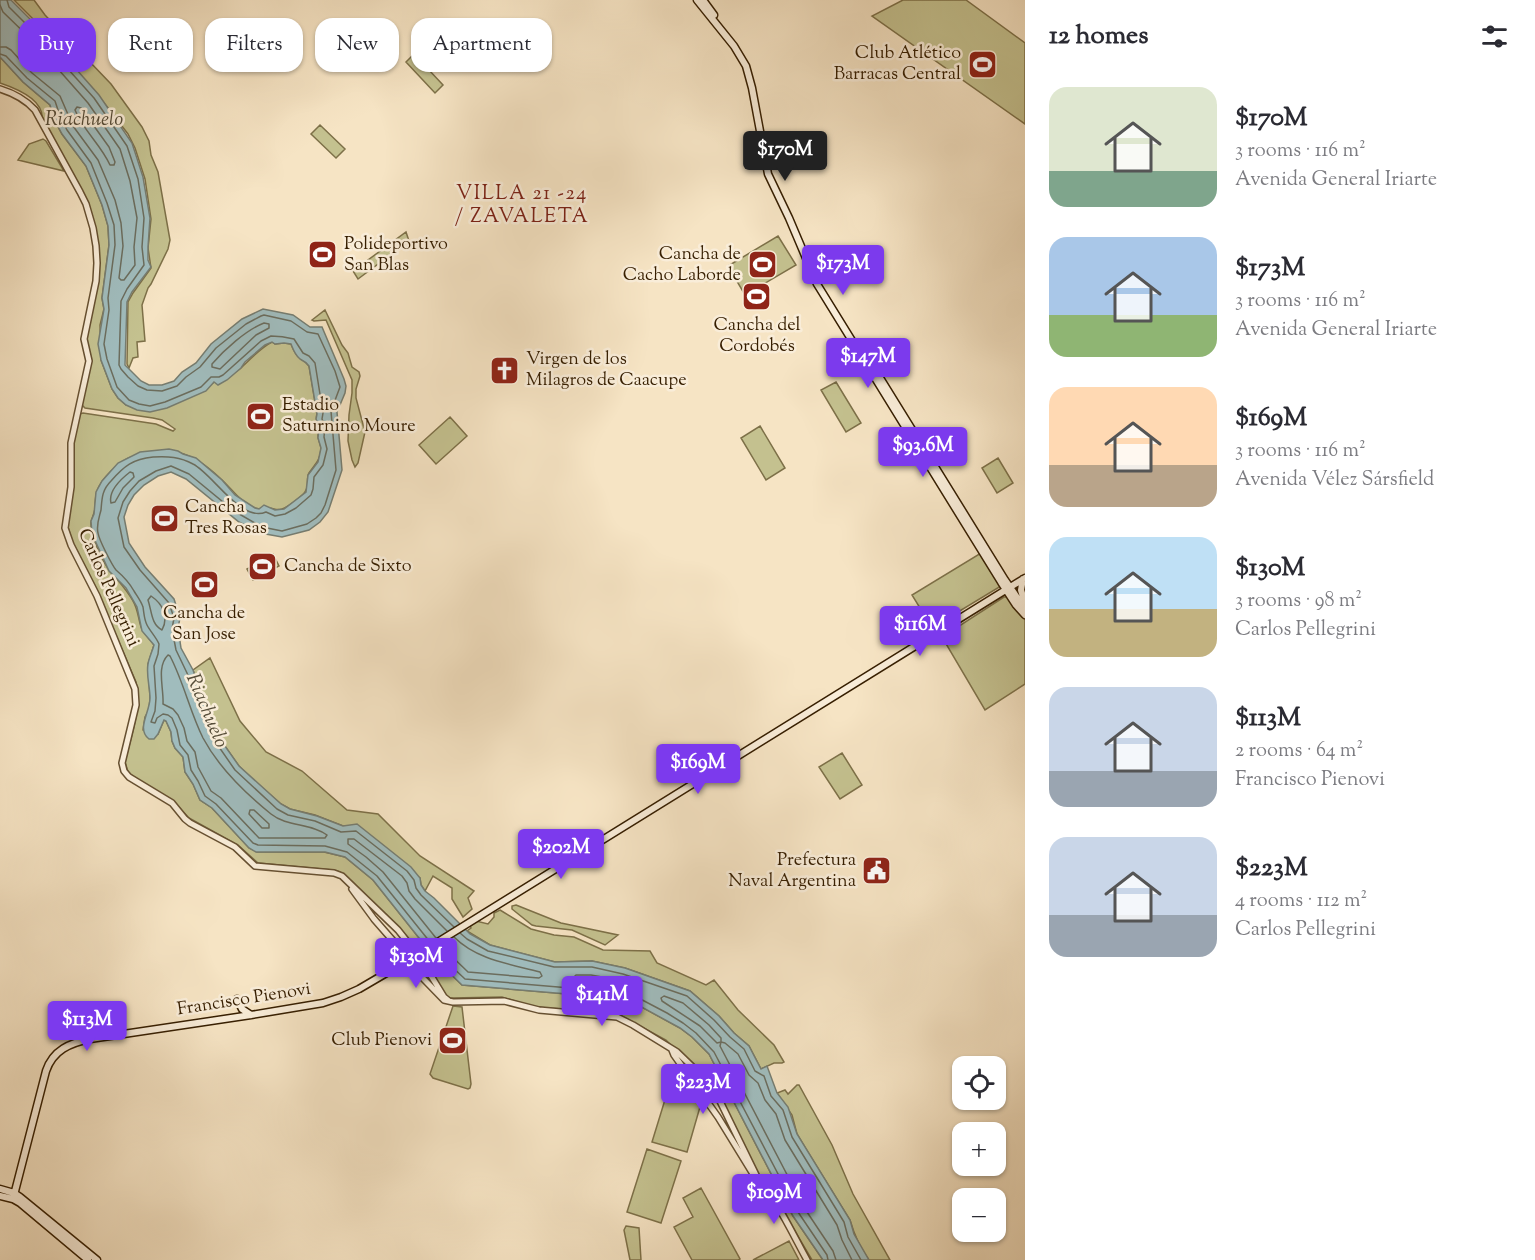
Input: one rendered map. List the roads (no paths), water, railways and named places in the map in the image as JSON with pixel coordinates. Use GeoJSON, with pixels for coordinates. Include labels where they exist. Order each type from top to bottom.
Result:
{"type":"FeatureCollection","features":[{"type":"Feature","properties":{"kind":"main road"},"geometry":{"type":"LineString","coordinates":[[697,0],[739,53],[746,66],[767,172],[815,277],[821,282],[1025,615]]}},
{"type":"Feature","properties":{"kind":"main road"},"geometry":{"type":"LineString","coordinates":[[703,0],[746,59],[751,70],[752,88]]}},
{"type":"Feature","properties":{"kind":"main road"},"geometry":{"type":"LineString","coordinates":[[1024,579],[1021,590],[1025,603]]}},
{"type":"Feature","properties":{"kind":"main road","name":"Francisco Pienovi"},"geometry":{"type":"LineString","coordinates":[[14,1196],[46,1071],[52,1058],[58,1052],[73,1043],[90,1039],[251,1016],[315,1004],[359,989],[1024,579]]}},
{"type":"Feature","properties":{"kind":"main road"},"geometry":{"type":"LineString","coordinates":[[1008,589],[1025,609]]}},
{"type":"Feature","properties":{"kind":"main road"},"geometry":{"type":"LineString","coordinates":[[237,999],[242,1009],[251,1016]]}},
{"type":"Feature","properties":{"kind":"main road"},"geometry":{"type":"LineString","coordinates":[[0,1189],[14,1196],[97,1260]]}},
{"type":"Feature","properties":{"kind":"main road"},"geometry":{"type":"LineString","coordinates":[[0,1196],[14,1196],[88,1260]]}},
{"type":"Feature","properties":{"kind":"street","name":"Carlos Pellegrini"},"geometry":{"type":"LineString","coordinates":[[0,88],[27,102],[35,110],[86,204],[93,228],[96,246],[96,281],[84,339],[89,361],[71,443],[70,487],[65,528],[75,555],[97,596],[135,689],[136,705],[123,758],[124,771],[134,780],[172,803],[190,823],[238,849],[255,866],[334,873],[344,878]]}},
{"type":"Feature","properties":{"kind":"street"},"geometry":{"type":"LineString","coordinates":[[344,878],[398,930],[406,940],[411,967],[441,999],[504,1001],[539,1010],[617,1017],[683,1056],[716,1093],[758,1179],[807,1260]]}},
{"type":"Feature","properties":{"kind":"street"},"geometry":{"type":"LineString","coordinates":[[344,878],[384,930],[410,959],[431,976],[449,1001]]}},
{"type":"Feature","properties":{"kind":"street"},"geometry":{"type":"LineString","coordinates":[[384,930],[390,928],[392,923]]}},
{"type":"Feature","properties":{"kind":"street"},"geometry":{"type":"LineString","coordinates":[[390,937],[393,931],[398,930]]}},
{"type":"Feature","properties":{"kind":"street"},"geometry":{"type":"LineString","coordinates":[[425,980],[430,980],[431,976]]}},
{"type":"Feature","properties":{"kind":"street"},"geometry":{"type":"LineString","coordinates":[[671,1048],[758,1179]]}},
{"type":"Feature","properties":{"kind":"water","name":"Riachuelo"},"geometry":{"type":"Polygon","coordinates":[[[0,0],[11,0],[29,18],[18,18],[18,72],[79,72],[99,95],[132,143],[143,177],[150,218],[148,260],[151,267],[127,302],[125,365],[141,381],[149,385],[162,385],[174,381],[182,372],[196,363],[211,344],[242,319],[263,309],[293,315],[310,327],[322,327],[344,379],[345,393],[337,412],[342,470],[328,512],[309,530],[282,537],[260,533],[239,522],[186,479],[171,472],[158,476],[144,485],[134,495],[124,517],[129,543],[145,567],[174,599],[180,618],[178,628],[181,648],[193,670],[215,732],[239,766],[281,804],[290,809],[343,826],[357,824],[411,867],[420,878],[425,891],[470,934],[490,945],[555,962],[592,961],[625,968],[690,991],[749,1046],[761,1069],[767,1066],[777,1093],[788,1107],[797,1134],[850,1220],[854,1234],[869,1260],[823,1260],[793,1216],[709,1054],[680,1028],[627,999],[462,985],[430,954],[373,880],[345,857],[325,852],[256,852],[249,848],[212,808],[200,800],[185,772],[183,757],[175,748],[166,721],[164,720],[154,739],[149,739],[145,735],[144,725],[150,698],[148,668],[154,645],[142,631],[137,607],[126,588],[109,571],[92,534],[91,521],[96,492],[102,481],[118,463],[140,452],[169,449],[196,458],[222,480],[235,495],[255,508],[259,509],[264,505],[275,510],[284,509],[306,492],[308,475],[318,462],[321,448],[309,366],[297,356],[291,344],[272,342],[265,345],[227,380],[218,385],[214,382],[206,391],[167,408],[150,412],[137,410],[118,398],[112,389],[101,360],[98,344],[104,309],[102,298],[109,245],[108,226],[102,205],[86,166],[62,134],[50,105],[23,82],[0,57],[0,0]]]}},
{"type":"Feature","properties":{"kind":"place","name":"Club Atlético Barracas Central"},"geometry":{"type":"Point","coordinates":[982,64]}},
{"type":"Feature","properties":{"kind":"place","name":"Polideportivo San Blas"},"geometry":{"type":"Point","coordinates":[323,255]}},
{"type":"Feature","properties":{"kind":"place","name":"Cancha de Cacho Laborde"},"geometry":{"type":"Point","coordinates":[762,265]}},
{"type":"Feature","properties":{"kind":"place","name":"Cancha del Cordobés"},"geometry":{"type":"Point","coordinates":[757,297]}},
{"type":"Feature","properties":{"kind":"place","name":"Virgen de los Milagros de Caacupe"},"geometry":{"type":"Point","coordinates":[505,370]}},
{"type":"Feature","properties":{"kind":"place","name":"Estadio Saturnino Moure"},"geometry":{"type":"Point","coordinates":[261,416]}},
{"type":"Feature","properties":{"kind":"place","name":"Cancha Tres Rosas"},"geometry":{"type":"Point","coordinates":[164,518]}},
{"type":"Feature","properties":{"kind":"place","name":"Cancha de Sixto"},"geometry":{"type":"Point","coordinates":[263,567]}},
{"type":"Feature","properties":{"kind":"place","name":"Cancha de San Jose"},"geometry":{"type":"Point","coordinates":[204,585]}},
{"type":"Feature","properties":{"kind":"place","name":"Prefectura Naval Argentina"},"geometry":{"type":"Point","coordinates":[877,871]}},
{"type":"Feature","properties":{"kind":"place","name":"Club Pienovi"},"geometry":{"type":"Point","coordinates":[453,1041]}},
{"type":"Feature","properties":{"kind":"district","name":"VILLA 21 -24 / ZAVALETA"},"geometry":{"type":"Point","coordinates":[522,206]}}]}
